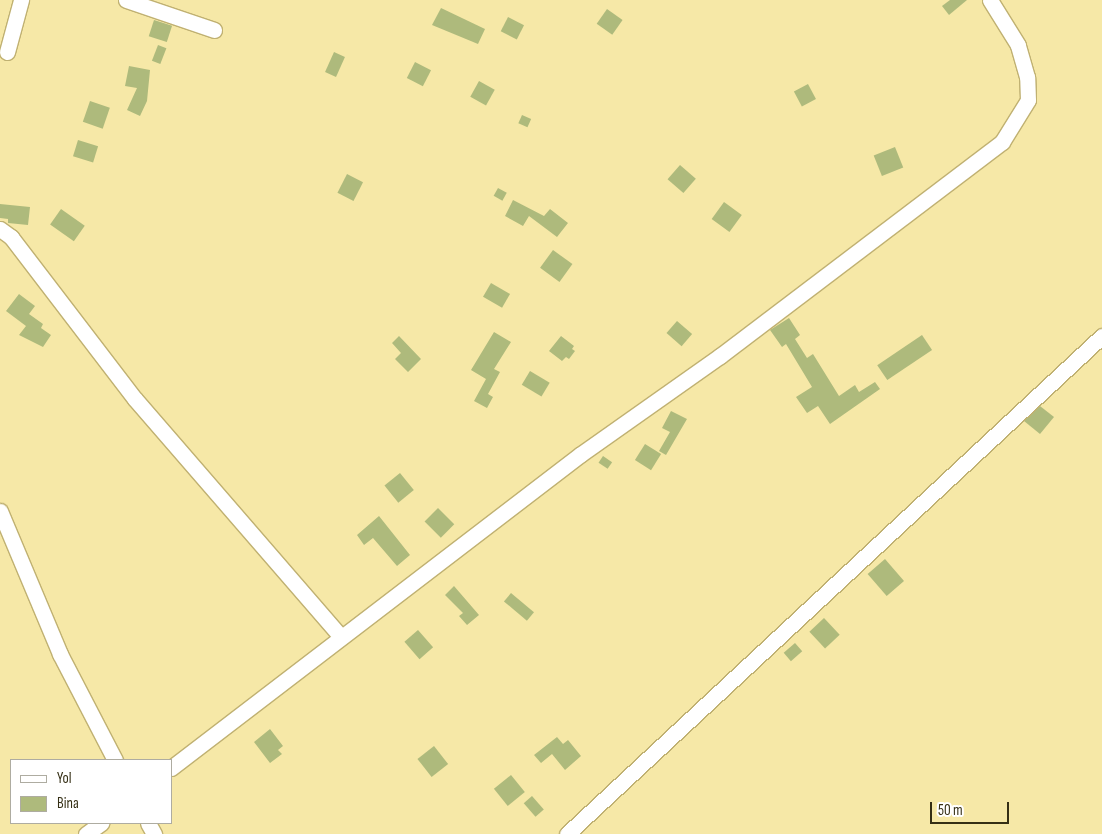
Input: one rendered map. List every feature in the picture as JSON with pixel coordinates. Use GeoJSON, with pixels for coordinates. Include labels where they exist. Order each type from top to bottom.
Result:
{"type":"FeatureCollection","features":[{"type":"Feature","properties":{"kind":"street"},"geometry":{"type":"LineString","coordinates":[[7,52],[21,0]]}},
{"type":"Feature","properties":{"kind":"street"},"geometry":{"type":"LineString","coordinates":[[126,0],[214,30]]}},
{"type":"Feature","properties":{"kind":"street"},"geometry":{"type":"LineString","coordinates":[[172,767],[340,636],[439,566],[581,454],[720,356],[1002,142],[1028,100],[1027,77],[1018,45],[990,0]]}},
{"type":"Feature","properties":{"kind":"street"},"geometry":{"type":"LineString","coordinates":[[0,229],[11,237],[135,399],[340,636]]}},
{"type":"Feature","properties":{"kind":"street"},"geometry":{"type":"LineString","coordinates":[[567,834],[1102,336]]}},
{"type":"Feature","properties":{"kind":"street"},"geometry":{"type":"LineString","coordinates":[[0,511],[60,654],[115,759]]}},
{"type":"Feature","properties":{"kind":"street"},"geometry":{"type":"LineString","coordinates":[[86,834],[100,824]]}},
{"type":"Feature","properties":{"kind":"building"},"geometry":{"type":"Polygon","coordinates":[[[950,0],[967,0],[949,15],[942,6],[950,0]]]}},
{"type":"Feature","properties":{"kind":"building"},"geometry":{"type":"Polygon","coordinates":[[[441,8],[485,29],[478,44],[432,25],[441,8]]]}},
{"type":"Feature","properties":{"kind":"building"},"geometry":{"type":"Polygon","coordinates":[[[607,9],[623,20],[612,35],[597,24],[607,9]]]}},
{"type":"Feature","properties":{"kind":"building"},"geometry":{"type":"Polygon","coordinates":[[[508,17],[524,25],[517,39],[501,31],[508,17]]]}},
{"type":"Feature","properties":{"kind":"building"},"geometry":{"type":"Polygon","coordinates":[[[154,20],[172,26],[167,42],[149,36],[154,20]]]}},
{"type":"Feature","properties":{"kind":"building"},"geometry":{"type":"Polygon","coordinates":[[[158,45],[166,48],[160,64],[152,61],[158,45]]]}},
{"type":"Feature","properties":{"kind":"building"},"geometry":{"type":"Polygon","coordinates":[[[334,52],[345,57],[336,77],[325,72],[334,52]]]}},
{"type":"Feature","properties":{"kind":"building"},"geometry":{"type":"Polygon","coordinates":[[[415,62],[431,70],[423,86],[407,78],[415,62]]]}},
{"type":"Feature","properties":{"kind":"building"},"geometry":{"type":"Polygon","coordinates":[[[129,66],[150,70],[147,101],[140,116],[127,110],[137,88],[125,86],[129,66]]]}},
{"type":"Feature","properties":{"kind":"building"},"geometry":{"type":"Polygon","coordinates":[[[479,81],[495,90],[486,105],[470,97],[479,81]]]}},
{"type":"Feature","properties":{"kind":"building"},"geometry":{"type":"Polygon","coordinates":[[[808,84],[816,99],[802,107],[794,92],[808,84]]]}},
{"type":"Feature","properties":{"kind":"building"},"geometry":{"type":"Polygon","coordinates":[[[90,101],[110,108],[103,129],[83,122],[90,101]]]}},
{"type":"Feature","properties":{"kind":"building"},"geometry":{"type":"Polygon","coordinates":[[[522,115],[531,119],[527,127],[518,123],[522,115]]]}},
{"type":"Feature","properties":{"kind":"building"},"geometry":{"type":"Polygon","coordinates":[[[78,140],[98,146],[93,162],[73,156],[78,140]]]}},
{"type":"Feature","properties":{"kind":"building"},"geometry":{"type":"Polygon","coordinates":[[[895,147],[903,167],[882,176],[874,156],[895,147]]]}},
{"type":"Feature","properties":{"kind":"building"},"geometry":{"type":"Polygon","coordinates":[[[680,165],[696,179],[683,193],[668,179],[680,165]]]}},
{"type":"Feature","properties":{"kind":"building"},"geometry":{"type":"Polygon","coordinates":[[[347,174],[363,182],[354,201],[337,193],[347,174]]]}},
{"type":"Feature","properties":{"kind":"building"},"geometry":{"type":"Polygon","coordinates":[[[498,188],[507,193],[502,201],[494,196],[498,188]]]}},
{"type":"Feature","properties":{"kind":"building"},"geometry":{"type":"Polygon","coordinates":[[[513,200],[544,216],[550,209],[568,223],[557,237],[529,216],[523,226],[505,216],[513,200]]]}},
{"type":"Feature","properties":{"kind":"building"},"geometry":{"type":"Polygon","coordinates":[[[724,202],[742,215],[729,232],[712,219],[724,202]]]}},
{"type":"Feature","properties":{"kind":"building"},"geometry":{"type":"Polygon","coordinates":[[[0,204],[30,207],[28,225],[8,223],[8,219],[0,218],[0,204]]]}},
{"type":"Feature","properties":{"kind":"building"},"geometry":{"type":"Polygon","coordinates":[[[61,209],[85,226],[74,241],[50,225],[61,209]]]}},
{"type":"Feature","properties":{"kind":"building"},"geometry":{"type":"Polygon","coordinates":[[[553,250],[572,264],[559,282],[540,268],[553,250]]]}},
{"type":"Feature","properties":{"kind":"building"},"geometry":{"type":"Polygon","coordinates":[[[491,283],[510,294],[502,308],[483,297],[491,283]]]}},
{"type":"Feature","properties":{"kind":"building"},"geometry":{"type":"Polygon","coordinates":[[[19,294],[35,306],[29,314],[43,324],[41,328],[51,335],[43,347],[19,335],[26,326],[6,311],[19,294]]]}},
{"type":"Feature","properties":{"kind":"building"},"geometry":{"type":"Polygon","coordinates":[[[789,318],[800,335],[795,339],[807,358],[813,354],[839,396],[855,385],[859,392],[875,382],[880,389],[830,424],[818,406],[807,413],[796,397],[812,387],[786,344],[782,347],[770,330],[789,318]]]}},
{"type":"Feature","properties":{"kind":"building"},"geometry":{"type":"Polygon","coordinates":[[[677,321],[692,334],[682,346],[667,333],[677,321]]]}},
{"type":"Feature","properties":{"kind":"building"},"geometry":{"type":"Polygon","coordinates":[[[494,332],[511,342],[494,369],[500,372],[488,394],[493,397],[487,408],[474,401],[486,379],[471,370],[494,332]]]}},
{"type":"Feature","properties":{"kind":"building"},"geometry":{"type":"Polygon","coordinates":[[[922,335],[932,350],[887,380],[877,365],[922,335]]]}},
{"type":"Feature","properties":{"kind":"building"},"geometry":{"type":"Polygon","coordinates":[[[399,336],[421,359],[408,372],[395,359],[401,353],[392,343],[399,336]]]}},
{"type":"Feature","properties":{"kind":"building"},"geometry":{"type":"Polygon","coordinates":[[[561,336],[574,346],[572,349],[575,351],[569,359],[566,357],[562,361],[549,351],[561,336]]]}},
{"type":"Feature","properties":{"kind":"building"},"geometry":{"type":"Polygon","coordinates":[[[530,371],[550,383],[541,397],[522,385],[530,371]]]}},
{"type":"Feature","properties":{"kind":"building"},"geometry":{"type":"Polygon","coordinates":[[[1040,406],[1054,417],[1040,434],[1024,421],[1040,406]]]}},
{"type":"Feature","properties":{"kind":"building"},"geometry":{"type":"Polygon","coordinates":[[[671,411],[687,419],[666,455],[659,451],[670,432],[662,428],[671,411]]]}},
{"type":"Feature","properties":{"kind":"building"},"geometry":{"type":"Polygon","coordinates":[[[645,444],[661,454],[651,470],[635,460],[645,444]]]}},
{"type":"Feature","properties":{"kind":"building"},"geometry":{"type":"Polygon","coordinates":[[[603,456],[612,462],[608,469],[599,463],[603,456]]]}},
{"type":"Feature","properties":{"kind":"building"},"geometry":{"type":"Polygon","coordinates":[[[400,473],[414,490],[398,503],[384,486],[400,473]]]}},
{"type":"Feature","properties":{"kind":"building"},"geometry":{"type":"Polygon","coordinates":[[[438,508],[454,524],[441,538],[425,521],[438,508]]]}},
{"type":"Feature","properties":{"kind":"building"},"geometry":{"type":"Polygon","coordinates":[[[379,516],[410,555],[397,566],[373,538],[364,545],[357,535],[379,516]]]}},
{"type":"Feature","properties":{"kind":"building"},"geometry":{"type":"Polygon","coordinates":[[[885,559],[904,581],[887,596],[868,574],[885,559]]]}},
{"type":"Feature","properties":{"kind":"building"},"geometry":{"type":"Polygon","coordinates":[[[454,586],[479,615],[467,625],[459,616],[463,613],[445,595],[454,586]]]}},
{"type":"Feature","properties":{"kind":"building"},"geometry":{"type":"Polygon","coordinates":[[[511,593],[534,612],[527,621],[504,601],[511,593]]]}},
{"type":"Feature","properties":{"kind":"building"},"geometry":{"type":"Polygon","coordinates":[[[824,618],[840,635],[825,648],[809,632],[824,618]]]}},
{"type":"Feature","properties":{"kind":"building"},"geometry":{"type":"Polygon","coordinates":[[[418,630],[433,647],[420,659],[404,642],[418,630]]]}},
{"type":"Feature","properties":{"kind":"building"},"geometry":{"type":"Polygon","coordinates":[[[795,643],[802,651],[791,661],[784,653],[795,643]]]}},
{"type":"Feature","properties":{"kind":"building"},"geometry":{"type":"Polygon","coordinates":[[[270,729],[283,746],[278,750],[282,754],[270,763],[254,742],[270,729]]]}},
{"type":"Feature","properties":{"kind":"building"},"geometry":{"type":"Polygon","coordinates":[[[557,737],[563,744],[568,740],[581,756],[565,770],[552,754],[541,763],[534,755],[557,737]]]}},
{"type":"Feature","properties":{"kind":"building"},"geometry":{"type":"Polygon","coordinates":[[[434,746],[448,764],[432,777],[417,759],[434,746]]]}},
{"type":"Feature","properties":{"kind":"building"},"geometry":{"type":"Polygon","coordinates":[[[511,775],[525,792],[508,806],[494,789],[511,775]]]}},
{"type":"Feature","properties":{"kind":"building"},"geometry":{"type":"Polygon","coordinates":[[[532,796],[544,810],[536,817],[524,803],[532,796]]]}}]}
